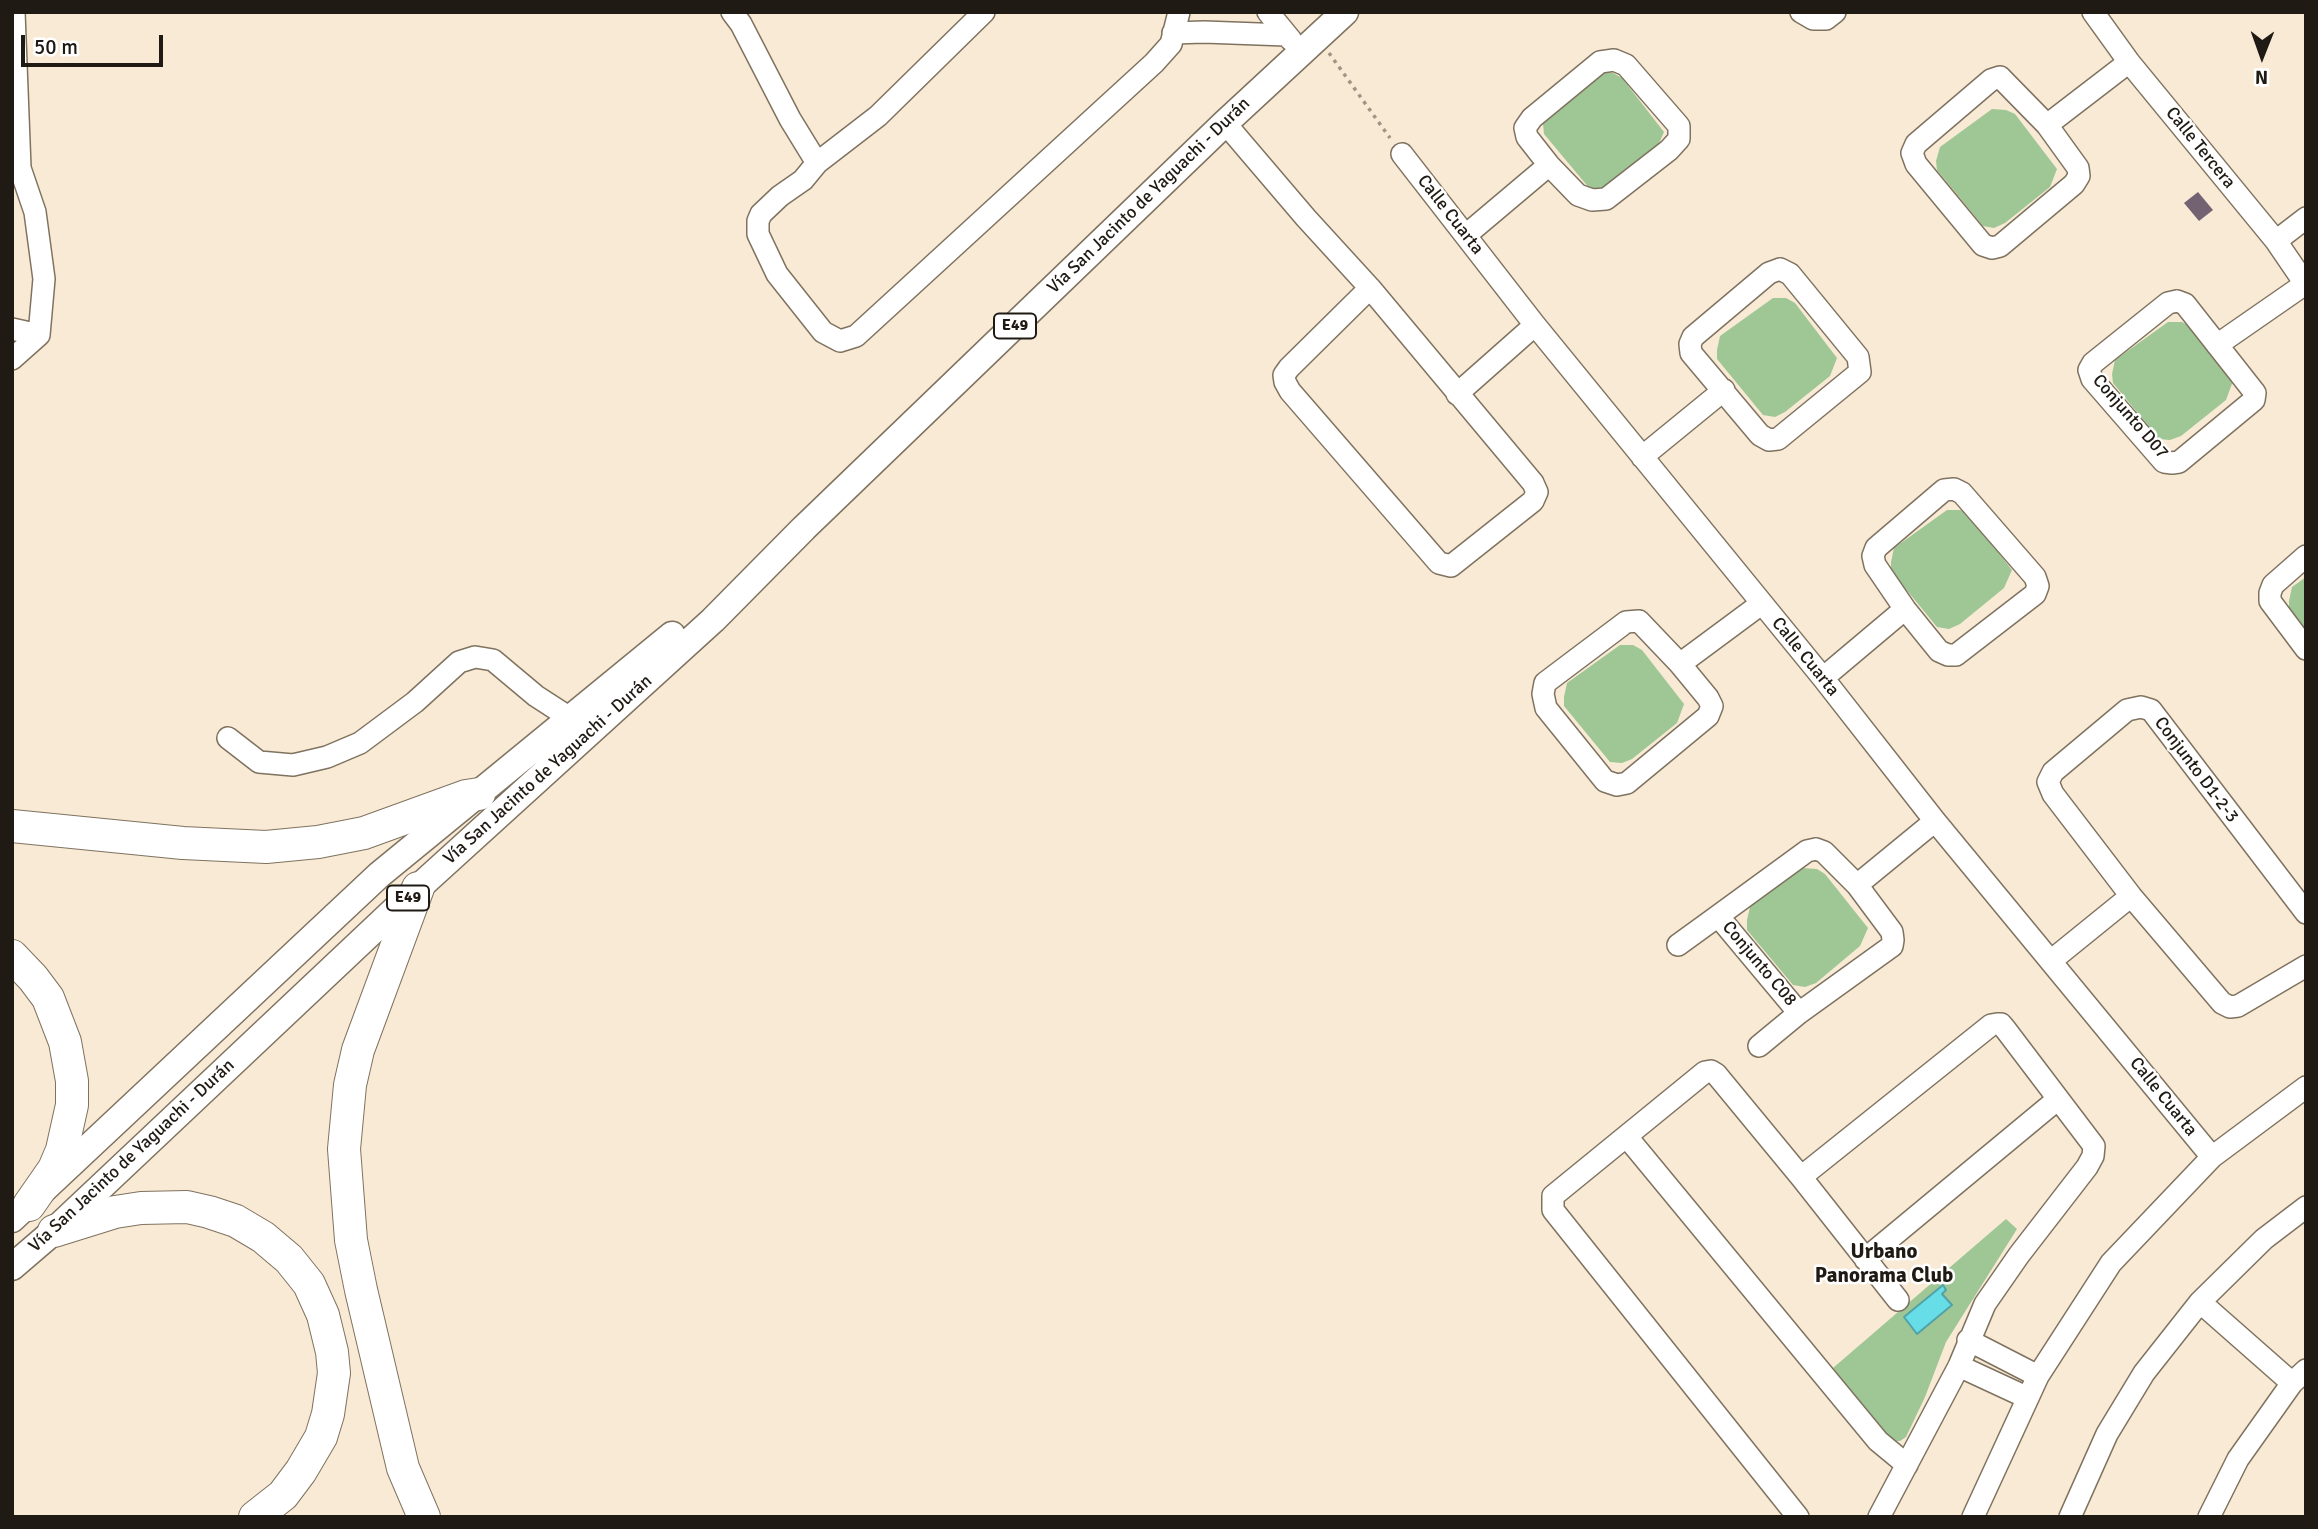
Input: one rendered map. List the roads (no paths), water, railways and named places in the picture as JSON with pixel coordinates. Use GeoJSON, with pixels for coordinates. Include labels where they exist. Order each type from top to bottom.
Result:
{"type":"FeatureCollection","features":[{"type":"Feature","properties":{"kind":"highway"},"geometry":{"type":"LineString","coordinates":[[12,826],[183,843],[266,847],[318,842],[364,833],[466,796],[479,794]]}},
{"type":"Feature","properties":{"kind":"highway"},"geometry":{"type":"LineString","coordinates":[[418,888],[358,1050],[350,1085],[344,1149],[351,1240],[361,1290],[403,1468],[424,1517]]}},
{"type":"Feature","properties":{"kind":"highway"},"geometry":{"type":"LineString","coordinates":[[12,956],[48,998],[65,1042],[72,1081],[72,1105],[62,1150],[54,1169],[21,1212]]}},
{"type":"Feature","properties":{"kind":"highway"},"geometry":{"type":"LineString","coordinates":[[54,1231],[116,1212],[141,1208],[187,1208],[209,1212],[236,1222],[269,1241],[289,1259],[309,1284],[323,1315],[332,1352],[333,1382],[328,1414],[321,1437],[301,1471],[283,1495],[255,1517]]}},
{"type":"Feature","properties":{"kind":"main road","name":"Vía San Jacinto de Yaguachi - Durán"},"geometry":{"type":"LineString","coordinates":[[12,1267],[54,1231],[418,888],[713,620],[804,528],[1225,123],[1302,41],[1345,12]]}},
{"type":"Feature","properties":{"kind":"main road","name":"Vía San Jacinto de Yaguachi - Durán"},"geometry":{"type":"LineString","coordinates":[[21,1212],[379,875],[804,528]]}},
{"type":"Feature","properties":{"kind":"street"},"geometry":{"type":"LineString","coordinates":[[12,359],[39,335],[44,279],[35,212],[20,168],[14,12]]}},
{"type":"Feature","properties":{"kind":"street"},"geometry":{"type":"LineString","coordinates":[[732,12],[741,23],[790,119],[817,163]]}},
{"type":"Feature","properties":{"kind":"street"},"geometry":{"type":"LineString","coordinates":[[984,12],[878,117],[817,163],[803,180],[761,214],[758,234],[777,274],[823,332],[840,341],[856,336],[1154,63],[1171,44],[1179,12]]}},
{"type":"Feature","properties":{"kind":"street"},"geometry":{"type":"LineString","coordinates":[[1268,12],[1302,41]]}},
{"type":"Feature","properties":{"kind":"street"},"geometry":{"type":"LineString","coordinates":[[1801,12],[1813,19],[1826,19],[1835,12]]}},
{"type":"Feature","properties":{"kind":"street","name":"Calle Tercera"},"geometry":{"type":"LineString","coordinates":[[2098,14],[2129,62],[2276,242],[2306,284]]}},
{"type":"Feature","properties":{"kind":"street"},"geometry":{"type":"LineString","coordinates":[[1174,33],[1204,32],[1302,41]]}},
{"type":"Feature","properties":{"kind":"street"},"geometry":{"type":"LineString","coordinates":[[1614,60],[1626,65],[1679,126],[1679,139],[1669,150],[1606,199],[1592,200],[1578,195],[1549,166],[1527,136],[1525,128],[1532,118],[1601,62],[1614,60]]}},
{"type":"Feature","properties":{"kind":"street"},"geometry":{"type":"LineString","coordinates":[[2047,125],[2129,62]]}},
{"type":"Feature","properties":{"kind":"street"},"geometry":{"type":"LineString","coordinates":[[2000,78],[2009,84],[2047,125],[2078,168],[2079,176],[2074,184],[2000,246],[1992,248],[1983,245],[1916,164],[1912,153],[1916,144],[1991,80],[2000,78]]}},
{"type":"Feature","properties":{"kind":"street"},"geometry":{"type":"LineString","coordinates":[[1225,123],[1370,288],[1533,483],[1537,492],[1533,501],[1456,564],[1447,567],[1439,563],[1285,382],[1284,375],[1289,368],[1370,288]]}},
{"type":"Feature","properties":{"kind":"street","name":"Calle Cuarta"},"geometry":{"type":"LineString","coordinates":[[1402,154],[1535,325],[1823,678],[1935,821],[2212,1157]]}},
{"type":"Feature","properties":{"kind":"street"},"geometry":{"type":"LineString","coordinates":[[1466,234],[1549,166]]}},
{"type":"Feature","properties":{"kind":"street"},"geometry":{"type":"LineString","coordinates":[[2276,242],[2306,218]]}},
{"type":"Feature","properties":{"kind":"street"},"geometry":{"type":"LineString","coordinates":[[1780,270],[1790,274],[1858,357],[1860,364],[1860,372],[1778,439],[1769,440],[1760,435],[1724,390],[1691,352],[1693,337],[1769,273],[1780,270]]}},
{"type":"Feature","properties":{"kind":"street"},"geometry":{"type":"LineString","coordinates":[[2217,345],[2306,284]]}},
{"type":"Feature","properties":{"kind":"street","name":"Conjunto D07"},"geometry":{"type":"LineString","coordinates":[[2177,300],[2185,304],[2217,345],[2252,388],[2255,393],[2254,400],[2179,462],[2164,462],[2092,379],[2089,370],[2093,363],[2168,303],[2177,300]]}},
{"type":"Feature","properties":{"kind":"street"},"geometry":{"type":"LineString","coordinates":[[1457,394],[1535,325]]}},
{"type":"Feature","properties":{"kind":"street"},"geometry":{"type":"LineString","coordinates":[[12,329],[39,335]]}},
{"type":"Feature","properties":{"kind":"street"},"geometry":{"type":"LineString","coordinates":[[1642,457],[1724,390]]}},
{"type":"Feature","properties":{"kind":"street"},"geometry":{"type":"LineString","coordinates":[[1954,489],[1962,493],[2035,577],[2038,586],[2035,594],[1956,655],[1939,651],[1905,609],[1875,565],[1873,556],[1876,548],[1944,491],[1954,489]]}},
{"type":"Feature","properties":{"kind":"street"},"geometry":{"type":"LineString","coordinates":[[2306,556],[2273,585],[2270,593],[2270,601],[2306,649]]}},
{"type":"Feature","properties":{"kind":"street"},"geometry":{"type":"LineString","coordinates":[[1680,664],[1761,604]]}},
{"type":"Feature","properties":{"kind":"street"},"geometry":{"type":"LineString","coordinates":[[1823,678],[1905,609]]}},
{"type":"Feature","properties":{"kind":"street"},"geometry":{"type":"LineString","coordinates":[[1639,621],[1680,664],[1713,706],[1708,716],[1627,783],[1617,785],[1605,781],[1546,708],[1543,694],[1545,683],[1626,622],[1639,621]]}},
{"type":"Feature","properties":{"kind":"street"},"geometry":{"type":"LineString","coordinates":[[228,738],[258,762],[293,765],[327,757],[360,743],[415,702],[459,662],[475,657],[493,660],[536,696],[569,718]]}},
{"type":"Feature","properties":{"kind":"street","name":"Conjunto D1-2-3"},"geometry":{"type":"LineString","coordinates":[[2306,913],[2151,710],[2141,707],[2127,710],[2053,772],[2048,782],[2053,794],[2131,896],[2222,1003],[2230,1007],[2238,1006],[2306,966]]}},
{"type":"Feature","properties":{"kind":"street"},"geometry":{"type":"LineString","coordinates":[[1857,885],[1935,821]]}},
{"type":"Feature","properties":{"kind":"street","name":"Conjunto C08"},"geometry":{"type":"LineString","coordinates":[[1678,945],[1807,851],[1816,849],[1824,852],[1857,885],[1892,932],[1892,946],[1799,1013],[1759,1046]]}},
{"type":"Feature","properties":{"kind":"street"},"geometry":{"type":"LineString","coordinates":[[2052,961],[2131,896]]}},
{"type":"Feature","properties":{"kind":"street","name":"Conjunto C08"},"geometry":{"type":"LineString","coordinates":[[1718,916],[1799,1013]]}},
{"type":"Feature","properties":{"kind":"street"},"geometry":{"type":"LineString","coordinates":[[1801,1177],[1991,1025],[2001,1024],[2094,1146],[2093,1156],[1985,1304],[1959,1366],[1879,1517]]}},
{"type":"Feature","properties":{"kind":"street"},"geometry":{"type":"LineString","coordinates":[[1798,1517],[1553,1210],[1553,1196],[1705,1072],[1711,1071],[1801,1177],[1898,1300]]}},
{"type":"Feature","properties":{"kind":"street"},"geometry":{"type":"LineString","coordinates":[[1973,1517],[2038,1376],[2111,1263],[2212,1157],[2306,1087]]}},
{"type":"Feature","properties":{"kind":"street"},"geometry":{"type":"LineString","coordinates":[[1865,1259],[2058,1099]]}},
{"type":"Feature","properties":{"kind":"street"},"geometry":{"type":"LineString","coordinates":[[1627,1137],[1878,1441],[1907,1465]]}},
{"type":"Feature","properties":{"kind":"street"},"geometry":{"type":"LineString","coordinates":[[2070,1517],[2107,1434],[2138,1383],[2200,1302],[2264,1239],[2306,1207]]}},
{"type":"Feature","properties":{"kind":"street"},"geometry":{"type":"LineString","coordinates":[[2200,1302],[2299,1377],[2238,1459],[2209,1517]]}},
{"type":"Feature","properties":{"kind":"street"},"geometry":{"type":"LineString","coordinates":[[1968,1340],[2038,1376]]}},
{"type":"Feature","properties":{"kind":"street"},"geometry":{"type":"LineString","coordinates":[[1959,1366],[2028,1398]]}},
{"type":"Feature","properties":{"kind":"water"},"geometry":{"type":"Polygon","coordinates":[[[1943,1285],[1946,1290],[1942,1294],[1952,1305],[1917,1334],[1904,1317],[1943,1285]]]}},
{"type":"Feature","properties":{"kind":"district","name":"Urbano Panorama Club"},"geometry":{"type":"Point","coordinates":[1884,1264]}}]}
